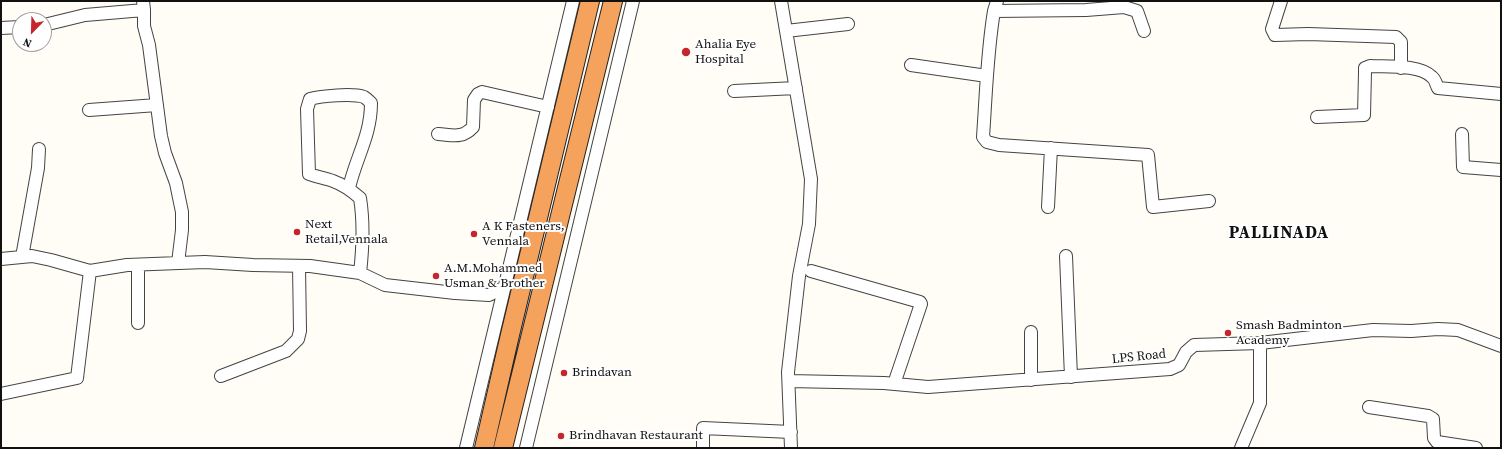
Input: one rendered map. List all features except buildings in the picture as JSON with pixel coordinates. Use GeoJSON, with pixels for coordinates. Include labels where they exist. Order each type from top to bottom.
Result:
{"type":"FeatureCollection","features":[{"type":"Feature","properties":{"kind":"highway"},"geometry":{"type":"LineString","coordinates":[[484,448],[590,1]]}},
{"type":"Feature","properties":{"kind":"highway"},"geometry":{"type":"LineString","coordinates":[[503,448],[530,345],[613,1]]}},
{"type":"Feature","properties":{"kind":"highway"},"geometry":{"type":"LineString","coordinates":[[509,339],[530,345]]}},
{"type":"Feature","properties":{"kind":"street"},"geometry":{"type":"LineString","coordinates":[[466,448],[574,1]]}},
{"type":"Feature","properties":{"kind":"street"},"geometry":{"type":"LineString","coordinates":[[526,448],[633,1]]}},
{"type":"Feature","properties":{"kind":"street"},"geometry":{"type":"LineString","coordinates":[[781,1],[810,179],[809,224],[799,276],[788,372],[791,448]]}},
{"type":"Feature","properties":{"kind":"street"},"geometry":{"type":"LineString","coordinates":[[1281,1],[1272,29],[1275,35],[1308,34],[1396,37],[1401,42],[1401,68]]}},
{"type":"Feature","properties":{"kind":"street"},"geometry":{"type":"LineString","coordinates":[[52,23],[85,15],[143,6],[144,26],[149,45],[165,154],[176,183],[182,212],[182,230],[178,263]]}},
{"type":"Feature","properties":{"kind":"street"},"geometry":{"type":"LineString","coordinates":[[1144,31],[1138,12],[1124,7],[1086,10],[995,6],[988,47],[983,138],[986,142],[999,145],[1148,155],[1153,207],[1209,202]]}},
{"type":"Feature","properties":{"kind":"street"},"geometry":{"type":"LineString","coordinates":[[786,31],[848,24]]}},
{"type":"Feature","properties":{"kind":"street"},"geometry":{"type":"LineString","coordinates":[[1,28],[12,27]]}},
{"type":"Feature","properties":{"kind":"street"},"geometry":{"type":"LineString","coordinates":[[911,65],[986,76]]}},
{"type":"Feature","properties":{"kind":"street"},"geometry":{"type":"LineString","coordinates":[[1317,117],[1364,115],[1366,68],[1370,66],[1425,71],[1433,77],[1438,88],[1501,94]]}},
{"type":"Feature","properties":{"kind":"street"},"geometry":{"type":"LineString","coordinates":[[734,91],[796,88]]}},
{"type":"Feature","properties":{"kind":"street"},"geometry":{"type":"LineString","coordinates":[[438,134],[462,136],[468,133],[473,127],[474,100],[478,94],[482,92],[548,107]]}},
{"type":"Feature","properties":{"kind":"street"},"geometry":{"type":"LineString","coordinates":[[349,188],[353,172],[367,137],[371,116],[371,103],[364,97],[354,95],[322,96],[310,99],[307,109],[309,174],[333,181],[349,188],[360,198],[363,216],[360,273]]}},
{"type":"Feature","properties":{"kind":"street"},"geometry":{"type":"LineString","coordinates":[[89,110],[157,105]]}},
{"type":"Feature","properties":{"kind":"street"},"geometry":{"type":"LineString","coordinates":[[1462,134],[1463,167],[1501,170]]}},
{"type":"Feature","properties":{"kind":"street"},"geometry":{"type":"LineString","coordinates":[[1048,207],[1051,148]]}},
{"type":"Feature","properties":{"kind":"street"},"geometry":{"type":"LineString","coordinates":[[22,257],[38,168],[39,149]]}},
{"type":"Feature","properties":{"kind":"street"},"geometry":{"type":"LineString","coordinates":[[1,259],[32,256],[90,271],[138,265],[205,262],[310,266],[360,273],[385,285],[455,293],[489,295],[505,287]]}},
{"type":"Feature","properties":{"kind":"street"},"geometry":{"type":"LineString","coordinates":[[1066,256],[1071,377]]}},
{"type":"Feature","properties":{"kind":"street"},"geometry":{"type":"LineString","coordinates":[[138,265],[138,323]]}},
{"type":"Feature","properties":{"kind":"street"},"geometry":{"type":"LineString","coordinates":[[221,376],[286,351],[298,339],[300,331],[299,266]]}},
{"type":"Feature","properties":{"kind":"street"},"geometry":{"type":"LineString","coordinates":[[1,394],[78,378],[90,271]]}},
{"type":"Feature","properties":{"kind":"street"},"geometry":{"type":"LineString","coordinates":[[811,271],[920,302],[921,304],[894,384]]}},
{"type":"Feature","properties":{"kind":"street","name":"LPS Road"},"geometry":{"type":"LineString","coordinates":[[789,381],[894,384],[928,387],[1170,369],[1179,365],[1186,352],[1194,345],[1260,343],[1373,330],[1411,332],[1438,329],[1458,330],[1501,346]]}},
{"type":"Feature","properties":{"kind":"street"},"geometry":{"type":"LineString","coordinates":[[1031,332],[1031,380]]}},
{"type":"Feature","properties":{"kind":"street"},"geometry":{"type":"LineString","coordinates":[[1241,448],[1260,403],[1260,343]]}},
{"type":"Feature","properties":{"kind":"street"},"geometry":{"type":"LineString","coordinates":[[1369,407],[1428,416],[1433,419],[1434,438],[1437,442],[1476,448]]}},
{"type":"Feature","properties":{"kind":"street"},"geometry":{"type":"LineString","coordinates":[[703,448],[703,428],[791,432]]}},
{"type":"Feature","properties":{"kind":"place","name":"Ahalia Eye Hospital"},"geometry":{"type":"Point","coordinates":[686,52]}},
{"type":"Feature","properties":{"kind":"place","name":"Next Retail,Vennala"},"geometry":{"type":"Point","coordinates":[297,232]}},
{"type":"Feature","properties":{"kind":"place","name":"A K Fasteners, Vennala"},"geometry":{"type":"Point","coordinates":[474,234]}},
{"type":"Feature","properties":{"kind":"place","name":"A.M.Mohammed Usman & Brother"},"geometry":{"type":"Point","coordinates":[436,276]}},
{"type":"Feature","properties":{"kind":"place","name":"Smash Badminton Academy"},"geometry":{"type":"Point","coordinates":[1228,333]}},
{"type":"Feature","properties":{"kind":"place","name":"Brindavan"},"geometry":{"type":"Point","coordinates":[564,373]}},
{"type":"Feature","properties":{"kind":"place","name":"Brindhavan Restaurant"},"geometry":{"type":"Point","coordinates":[561,436]}},
{"type":"Feature","properties":{"kind":"district","name":"PALLINADA"},"geometry":{"type":"Point","coordinates":[1279,234]}}]}
